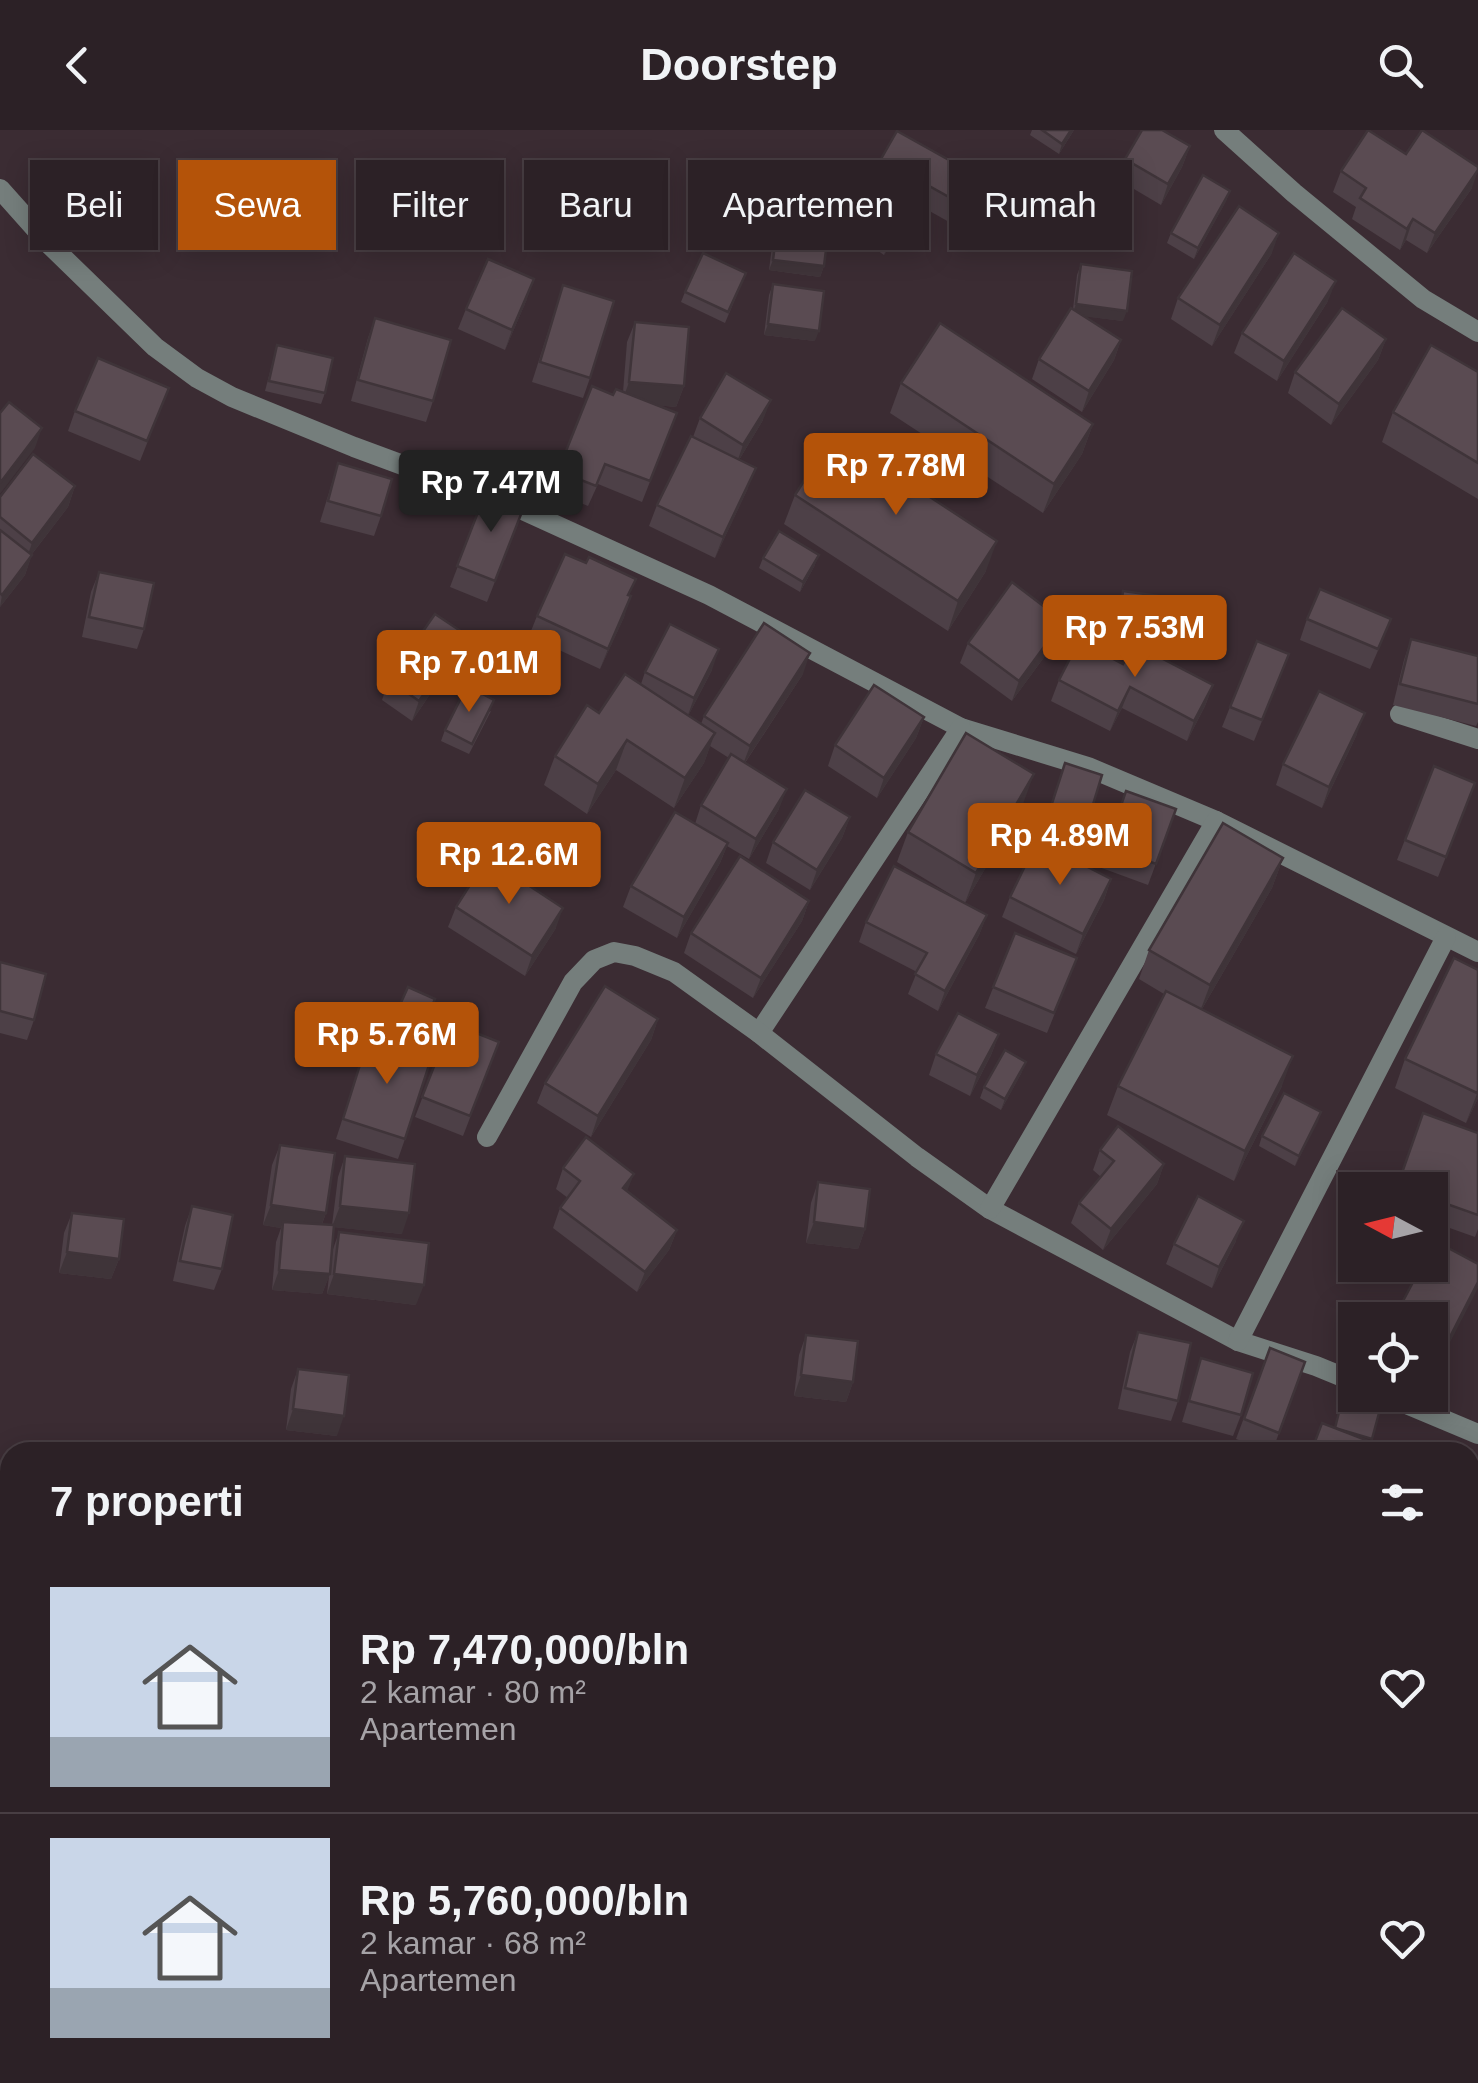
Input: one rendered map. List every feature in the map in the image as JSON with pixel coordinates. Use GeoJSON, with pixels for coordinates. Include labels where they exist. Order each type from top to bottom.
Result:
{"type":"FeatureCollection","features":[{"type":"Feature","properties":{"kind":"street"},"geometry":{"type":"LineString","coordinates":[[1224,130],[1294,194],[1423,299],[1478,332]]}},
{"type":"Feature","properties":{"kind":"street"},"geometry":{"type":"LineString","coordinates":[[0,189],[50,245],[155,347],[197,378],[232,397],[516,507],[726,604],[961,728],[1088,766],[1216,821],[1478,952]]}},
{"type":"Feature","properties":{"kind":"street"},"geometry":{"type":"LineString","coordinates":[[1400,714],[1478,739]]}},
{"type":"Feature","properties":{"kind":"street"},"geometry":{"type":"LineString","coordinates":[[759,1033],[961,728]]}},
{"type":"Feature","properties":{"kind":"street"},"geometry":{"type":"LineString","coordinates":[[990,1209],[1216,821]]}},
{"type":"Feature","properties":{"kind":"street"},"geometry":{"type":"LineString","coordinates":[[1238,1341],[1446,937]]}},
{"type":"Feature","properties":{"kind":"street"},"geometry":{"type":"LineString","coordinates":[[487,1137],[573,982],[594,960],[614,952],[635,956],[674,972],[990,1209],[1238,1341],[1338,1375]]}},
{"type":"Feature","properties":{"kind":"street"},"geometry":{"type":"LineString","coordinates":[[1426,1412],[1478,1434]]}},
{"type":"Feature","properties":{"kind":"building"},"geometry":{"type":"Polygon","coordinates":[[[1042,130],[1071,130],[1062,144],[1042,130]]]}},
{"type":"Feature","properties":{"kind":"building"},"geometry":{"type":"Polygon","coordinates":[[[1142,130],[1162,130],[1190,146],[1168,184],[1125,159],[1142,130]]]}},
{"type":"Feature","properties":{"kind":"building"},"geometry":{"type":"Polygon","coordinates":[[[1368,130],[1406,154],[1422,130],[1478,167],[1435,233],[1413,219],[1407,229],[1360,198],[1366,188],[1341,171],[1368,130]]]}},
{"type":"Feature","properties":{"kind":"building"},"geometry":{"type":"Polygon","coordinates":[[[897,131],[949,160],[949,197],[929,186],[929,160],[881,159],[897,131]]]}},
{"type":"Feature","properties":{"kind":"building"},"geometry":{"type":"Polygon","coordinates":[[[1203,175],[1230,191],[1198,248],[1171,233],[1203,175]]]}},
{"type":"Feature","properties":{"kind":"building"},"geometry":{"type":"Polygon","coordinates":[[[1239,206],[1279,233],[1220,325],[1178,298],[1239,206]]]}},
{"type":"Feature","properties":{"kind":"building"},"geometry":{"type":"Polygon","coordinates":[[[774,250],[826,250],[824,266],[773,260],[774,250]]]}},
{"type":"Feature","properties":{"kind":"building"},"geometry":{"type":"Polygon","coordinates":[[[703,253],[746,273],[728,312],[685,292],[703,253]]]}},
{"type":"Feature","properties":{"kind":"building"},"geometry":{"type":"Polygon","coordinates":[[[1294,253],[1336,281],[1284,361],[1242,333],[1294,253]]]}},
{"type":"Feature","properties":{"kind":"building"},"geometry":{"type":"Polygon","coordinates":[[[488,259],[534,279],[512,330],[466,309],[488,259]]]}},
{"type":"Feature","properties":{"kind":"building"},"geometry":{"type":"Polygon","coordinates":[[[1081,264],[1132,271],[1127,311],[1076,304],[1081,264]]]}},
{"type":"Feature","properties":{"kind":"building"},"geometry":{"type":"Polygon","coordinates":[[[773,284],[824,291],[819,331],[768,324],[773,284]]]}},
{"type":"Feature","properties":{"kind":"building"},"geometry":{"type":"Polygon","coordinates":[[[563,285],[614,301],[590,378],[540,362],[563,285]]]}},
{"type":"Feature","properties":{"kind":"building"},"geometry":{"type":"Polygon","coordinates":[[[1071,308],[1121,340],[1089,391],[1039,359],[1071,308]]]}},
{"type":"Feature","properties":{"kind":"building"},"geometry":{"type":"Polygon","coordinates":[[[1342,308],[1386,339],[1339,404],[1295,372],[1342,308]]]}},
{"type":"Feature","properties":{"kind":"building"},"geometry":{"type":"Polygon","coordinates":[[[375,318],[451,340],[433,401],[358,380],[375,318]]]}},
{"type":"Feature","properties":{"kind":"building"},"geometry":{"type":"Polygon","coordinates":[[[635,322],[689,327],[684,386],[629,382],[635,322]]]}},
{"type":"Feature","properties":{"kind":"building"},"geometry":{"type":"Polygon","coordinates":[[[940,323],[1093,424],[1054,484],[901,383],[940,323]]]}},
{"type":"Feature","properties":{"kind":"building"},"geometry":{"type":"Polygon","coordinates":[[[277,345],[333,358],[325,393],[269,381],[277,345]]]}},
{"type":"Feature","properties":{"kind":"building"},"geometry":{"type":"Polygon","coordinates":[[[1431,345],[1478,372],[1478,463],[1393,412],[1431,345]]]}},
{"type":"Feature","properties":{"kind":"building"},"geometry":{"type":"Polygon","coordinates":[[[98,358],[169,388],[147,441],[75,411],[98,358]]]}},
{"type":"Feature","properties":{"kind":"building"},"geometry":{"type":"Polygon","coordinates":[[[726,373],[771,400],[743,445],[700,418],[726,373]]]}},
{"type":"Feature","properties":{"kind":"building"},"geometry":{"type":"Polygon","coordinates":[[[592,386],[613,395],[616,389],[677,413],[650,481],[605,464],[596,486],[558,471],[592,386]]]}},
{"type":"Feature","properties":{"kind":"building"},"geometry":{"type":"Polygon","coordinates":[[[9,402],[42,428],[0,483],[0,413],[9,402]]]}},
{"type":"Feature","properties":{"kind":"building"},"geometry":{"type":"Polygon","coordinates":[[[834,434],[997,541],[958,601],[795,495],[834,434]]]}},
{"type":"Feature","properties":{"kind":"building"},"geometry":{"type":"Polygon","coordinates":[[[691,436],[756,468],[723,537],[657,505],[691,436]]]}},
{"type":"Feature","properties":{"kind":"building"},"geometry":{"type":"Polygon","coordinates":[[[33,454],[75,486],[32,543],[0,517],[0,497],[33,454]]]}},
{"type":"Feature","properties":{"kind":"building"},"geometry":{"type":"Polygon","coordinates":[[[338,463],[392,479],[381,516],[328,501],[338,463]]]}},
{"type":"Feature","properties":{"kind":"building"},"geometry":{"type":"Polygon","coordinates":[[[487,489],[525,504],[495,581],[457,566],[487,489]]]}},
{"type":"Feature","properties":{"kind":"building"},"geometry":{"type":"Polygon","coordinates":[[[0,530],[32,555],[2,595],[0,593],[0,530]]]}},
{"type":"Feature","properties":{"kind":"building"},"geometry":{"type":"Polygon","coordinates":[[[779,531],[819,555],[803,582],[763,558],[779,531]]]}},
{"type":"Feature","properties":{"kind":"building"},"geometry":{"type":"Polygon","coordinates":[[[565,554],[586,563],[589,557],[636,579],[608,649],[537,616],[565,554]]]}},
{"type":"Feature","properties":{"kind":"building"},"geometry":{"type":"Polygon","coordinates":[[[99,572],[154,583],[144,629],[89,617],[99,572]]]}},
{"type":"Feature","properties":{"kind":"building"},"geometry":{"type":"Polygon","coordinates":[[[1012,582],[1063,621],[1019,681],[968,643],[1012,582]]]}},
{"type":"Feature","properties":{"kind":"building"},"geometry":{"type":"Polygon","coordinates":[[[1320,589],[1391,619],[1378,649],[1307,619],[1320,589]]]}},
{"type":"Feature","properties":{"kind":"building"},"geometry":{"type":"Polygon","coordinates":[[[1123,591],[1174,598],[1169,638],[1118,631],[1123,591]]]}},
{"type":"Feature","properties":{"kind":"building"},"geometry":{"type":"Polygon","coordinates":[[[435,614],[465,634],[419,701],[389,680],[435,614]]]}},
{"type":"Feature","properties":{"kind":"building"},"geometry":{"type":"Polygon","coordinates":[[[764,623],[810,653],[750,746],[704,716],[764,623]]]}},
{"type":"Feature","properties":{"kind":"building"},"geometry":{"type":"Polygon","coordinates":[[[670,624],[719,649],[694,698],[645,672],[670,624]]]}},
{"type":"Feature","properties":{"kind":"building"},"geometry":{"type":"Polygon","coordinates":[[[1411,639],[1478,656],[1478,704],[1400,684],[1411,639]]]}},
{"type":"Feature","properties":{"kind":"building"},"geometry":{"type":"Polygon","coordinates":[[[1079,641],[1123,664],[1134,644],[1213,685],[1194,721],[1130,687],[1118,711],[1059,680],[1079,641]]]}},
{"type":"Feature","properties":{"kind":"building"},"geometry":{"type":"Polygon","coordinates":[[[1257,641],[1289,654],[1262,720],[1230,707],[1257,641]]]}},
{"type":"Feature","properties":{"kind":"building"},"geometry":{"type":"Polygon","coordinates":[[[625,674],[715,733],[685,778],[627,740],[598,784],[555,756],[587,705],[599,713],[625,674]]]}},
{"type":"Feature","properties":{"kind":"building"},"geometry":{"type":"Polygon","coordinates":[[[874,685],[924,717],[884,778],[835,745],[874,685]]]}},
{"type":"Feature","properties":{"kind":"building"},"geometry":{"type":"Polygon","coordinates":[[[467,686],[494,700],[472,744],[445,730],[467,686]]]}},
{"type":"Feature","properties":{"kind":"building"},"geometry":{"type":"Polygon","coordinates":[[[1319,691],[1365,713],[1329,787],[1283,764],[1319,691]]]}},
{"type":"Feature","properties":{"kind":"building"},"geometry":{"type":"Polygon","coordinates":[[[966,733],[1034,774],[976,873],[908,832],[966,733]]]}},
{"type":"Feature","properties":{"kind":"building"},"geometry":{"type":"Polygon","coordinates":[[[731,754],[787,789],[756,839],[701,805],[731,754]]]}},
{"type":"Feature","properties":{"kind":"building"},"geometry":{"type":"Polygon","coordinates":[[[1065,763],[1102,775],[1083,837],[1045,825],[1065,763]]]}},
{"type":"Feature","properties":{"kind":"building"},"geometry":{"type":"Polygon","coordinates":[[[1434,766],[1475,783],[1446,857],[1405,840],[1434,766]]]}},
{"type":"Feature","properties":{"kind":"building"},"geometry":{"type":"Polygon","coordinates":[[[805,790],[850,817],[817,870],[773,842],[805,790]]]}},
{"type":"Feature","properties":{"kind":"building"},"geometry":{"type":"Polygon","coordinates":[[[1126,791],[1176,809],[1156,864],[1107,846],[1126,791]]]}},
{"type":"Feature","properties":{"kind":"building"},"geometry":{"type":"Polygon","coordinates":[[[675,812],[728,843],[684,917],[631,886],[675,812]]]}},
{"type":"Feature","properties":{"kind":"building"},"geometry":{"type":"Polygon","coordinates":[[[1223,823],[1283,858],[1210,985],[1149,950],[1223,823]]]}},
{"type":"Feature","properties":{"kind":"building"},"geometry":{"type":"Polygon","coordinates":[[[1037,841],[1111,879],[1083,934],[1010,897],[1037,841]]]}},
{"type":"Feature","properties":{"kind":"building"},"geometry":{"type":"Polygon","coordinates":[[[740,856],[809,901],[761,978],[691,933],[740,856]]]}},
{"type":"Feature","properties":{"kind":"building"},"geometry":{"type":"Polygon","coordinates":[[[487,858],[563,908],[532,956],[456,907],[487,858]]]}},
{"type":"Feature","properties":{"kind":"building"},"geometry":{"type":"Polygon","coordinates":[[[894,866],[987,915],[945,991],[915,974],[927,953],[866,922],[894,866]]]}},
{"type":"Feature","properties":{"kind":"building"},"geometry":{"type":"Polygon","coordinates":[[[1015,933],[1077,958],[1054,1013],[993,987],[1015,933]]]}},
{"type":"Feature","properties":{"kind":"building"},"geometry":{"type":"Polygon","coordinates":[[[1454,958],[1478,970],[1477,1093],[1405,1059],[1454,958]]]}},
{"type":"Feature","properties":{"kind":"building"},"geometry":{"type":"Polygon","coordinates":[[[0,962],[46,974],[34,1020],[0,1011],[0,962]]]}},
{"type":"Feature","properties":{"kind":"building"},"geometry":{"type":"Polygon","coordinates":[[[605,986],[658,1019],[598,1116],[545,1083],[605,986]]]}},
{"type":"Feature","properties":{"kind":"building"},"geometry":{"type":"Polygon","coordinates":[[[408,987],[435,999],[417,1039],[390,1027],[408,987]]]}},
{"type":"Feature","properties":{"kind":"building"},"geometry":{"type":"Polygon","coordinates":[[[1166,991],[1293,1056],[1245,1151],[1118,1086],[1166,991]]]}},
{"type":"Feature","properties":{"kind":"building"},"geometry":{"type":"Polygon","coordinates":[[[958,1013],[999,1034],[977,1075],[936,1054],[958,1013]]]}},
{"type":"Feature","properties":{"kind":"building"},"geometry":{"type":"Polygon","coordinates":[[[451,1023],[499,1042],[470,1116],[422,1097],[451,1023]]]}},
{"type":"Feature","properties":{"kind":"building"},"geometry":{"type":"Polygon","coordinates":[[[369,1036],[432,1056],[405,1139],[343,1119],[369,1036]]]}},
{"type":"Feature","properties":{"kind":"building"},"geometry":{"type":"Polygon","coordinates":[[[1005,1050],[1026,1062],[1005,1099],[984,1087],[1005,1050]]]}},
{"type":"Feature","properties":{"kind":"building"},"geometry":{"type":"Polygon","coordinates":[[[1284,1093],[1321,1112],[1299,1156],[1262,1136],[1284,1093]]]}},
{"type":"Feature","properties":{"kind":"building"},"geometry":{"type":"Polygon","coordinates":[[[1423,1113],[1478,1133],[1478,1215],[1448,1204],[1448,1172],[1402,1172],[1423,1113]]]}},
{"type":"Feature","properties":{"kind":"building"},"geometry":{"type":"Polygon","coordinates":[[[1118,1126],[1164,1164],[1111,1229],[1079,1203],[1114,1161],[1100,1150],[1118,1126]]]}},
{"type":"Feature","properties":{"kind":"building"},"geometry":{"type":"Polygon","coordinates":[[[586,1137],[634,1174],[623,1188],[677,1230],[645,1272],[560,1208],[580,1181],[563,1168],[586,1137]]]}},
{"type":"Feature","properties":{"kind":"building"},"geometry":{"type":"Polygon","coordinates":[[[280,1145],[335,1153],[326,1213],[271,1205],[280,1145]]]}},
{"type":"Feature","properties":{"kind":"building"},"geometry":{"type":"Polygon","coordinates":[[[345,1156],[415,1164],[409,1213],[340,1206],[345,1156]]]}},
{"type":"Feature","properties":{"kind":"building"},"geometry":{"type":"Polygon","coordinates":[[[818,1182],[870,1189],[865,1229],[814,1222],[818,1182]]]}},
{"type":"Feature","properties":{"kind":"building"},"geometry":{"type":"Polygon","coordinates":[[[1198,1196],[1244,1221],[1219,1267],[1174,1244],[1198,1196]]]}},
{"type":"Feature","properties":{"kind":"building"},"geometry":{"type":"Polygon","coordinates":[[[192,1206],[233,1215],[222,1269],[180,1261],[192,1206]]]}},
{"type":"Feature","properties":{"kind":"building"},"geometry":{"type":"Polygon","coordinates":[[[72,1213],[124,1219],[119,1259],[67,1252],[72,1213]]]}},
{"type":"Feature","properties":{"kind":"building"},"geometry":{"type":"Polygon","coordinates":[[[283,1222],[334,1225],[330,1274],[279,1270],[283,1222]]]}},
{"type":"Feature","properties":{"kind":"building"},"geometry":{"type":"Polygon","coordinates":[[[339,1232],[429,1243],[424,1285],[334,1274],[339,1232]]]}},
{"type":"Feature","properties":{"kind":"building"},"geometry":{"type":"Polygon","coordinates":[[[1448,1248],[1478,1264],[1478,1282],[1448,1341],[1448,1302],[1402,1302],[1413,1282],[1448,1282],[1448,1248]]]}},
{"type":"Feature","properties":{"kind":"building"},"geometry":{"type":"Polygon","coordinates":[[[1138,1332],[1191,1343],[1178,1401],[1125,1388],[1138,1332]]]}},
{"type":"Feature","properties":{"kind":"building"},"geometry":{"type":"Polygon","coordinates":[[[806,1335],[858,1341],[853,1382],[801,1375],[806,1335]]]}},
{"type":"Feature","properties":{"kind":"building"},"geometry":{"type":"Polygon","coordinates":[[[1270,1348],[1305,1362],[1279,1433],[1244,1419],[1270,1348]]]}},
{"type":"Feature","properties":{"kind":"building"},"geometry":{"type":"Polygon","coordinates":[[[1201,1358],[1253,1373],[1241,1415],[1189,1401],[1201,1358]]]}},
{"type":"Feature","properties":{"kind":"building"},"geometry":{"type":"Polygon","coordinates":[[[298,1369],[349,1375],[344,1416],[293,1409],[298,1369]]]}},
{"type":"Feature","properties":{"kind":"building"},"geometry":{"type":"Polygon","coordinates":[[[1339,1412],[1379,1412],[1372,1439],[1335,1428],[1339,1412]]]}},
{"type":"Feature","properties":{"kind":"building"},"geometry":{"type":"Polygon","coordinates":[[[1322,1423],[1371,1442],[1315,1442],[1322,1423]]]}}]}
